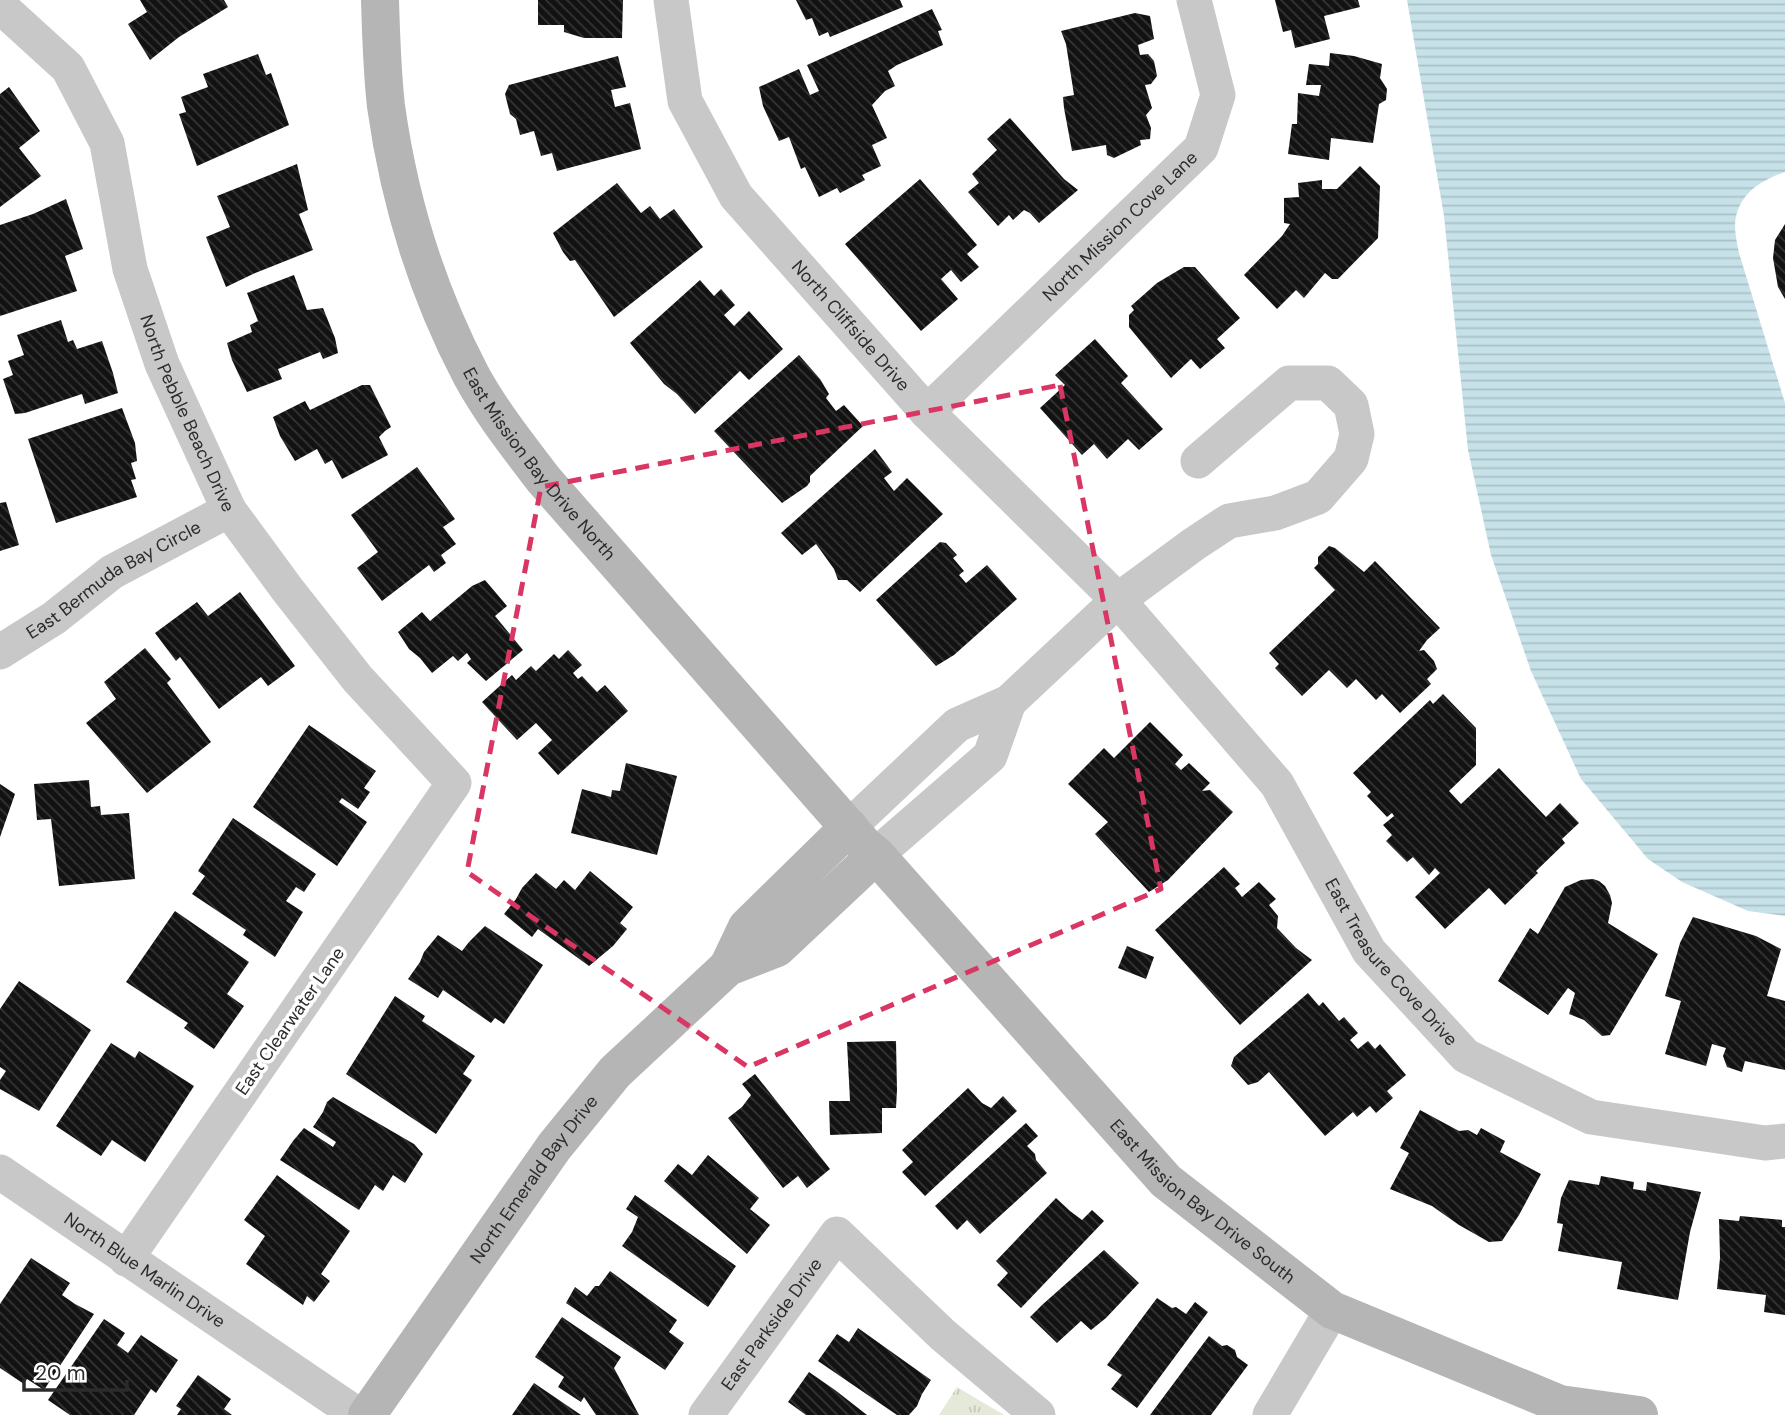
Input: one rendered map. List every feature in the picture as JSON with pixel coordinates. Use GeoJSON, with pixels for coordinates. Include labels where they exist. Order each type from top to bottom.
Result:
{"type":"FeatureCollection","features":[{"type":"Feature","properties":{"kind":"street","name":"East Mission Bay Drive North"},"geometry":{"type":"LineString","coordinates":[[380,0],[386,105],[400,183],[440,309],[472,376],[505,429],[544,480],[863,842]]}},
{"type":"Feature","properties":{"kind":"street","name":"North Cliffside Drive"},"geometry":{"type":"LineString","coordinates":[[671,0],[685,101],[736,196],[927,412],[1118,600]]}},
{"type":"Feature","properties":{"kind":"street","name":"North Mission Cove Lane"},"geometry":{"type":"LineString","coordinates":[[927,412],[1201,148],[1218,95],[1194,0]]}},
{"type":"Feature","properties":{"kind":"street","name":"North Pebble Beach Drive"},"geometry":{"type":"LineString","coordinates":[[0,6],[68,68],[107,143],[130,269],[162,365],[229,510],[357,678],[454,783]]}},
{"type":"Feature","properties":{"kind":"street","name":"North Emerald Bay Drive"},"geometry":{"type":"LineString","coordinates":[[367,1415],[554,1147],[615,1072],[728,967],[777,948],[863,842],[990,756],[1009,702],[1118,600],[1229,521],[1275,513],[1318,497],[1351,459],[1357,434],[1351,405],[1328,383],[1289,383],[1198,461]]}},
{"type":"Feature","properties":{"kind":"street","name":"East Bermuda Bay Circle"},"geometry":{"type":"LineString","coordinates":[[0,652],[54,618],[112,572],[229,510]]}},
{"type":"Feature","properties":{"kind":"street","name":"East Treasure Cove Drive"},"geometry":{"type":"LineString","coordinates":[[1118,600],[1277,784],[1369,951],[1466,1056],[1591,1117],[1765,1143],[1785,1142]]}},
{"type":"Feature","properties":{"kind":"street","name":"East Clearwater Lane"},"geometry":{"type":"LineString","coordinates":[[127,1259],[454,783]]}},
{"type":"Feature","properties":{"kind":"street","name":"East Mission Bay Drive South"},"geometry":{"type":"LineString","coordinates":[[863,842],[1166,1181],[1332,1310],[1560,1404],[1639,1415]]}},
{"type":"Feature","properties":{"kind":"street","name":"North Blue Marlin Drive"},"geometry":{"type":"LineString","coordinates":[[0,1172],[358,1415]]}},
{"type":"Feature","properties":{"kind":"street","name":"East Parkside Drive"},"geometry":{"type":"LineString","coordinates":[[706,1415],[836,1234],[943,1335],[1038,1415]]}},
{"type":"Feature","properties":{"kind":"street"},"geometry":{"type":"LineString","coordinates":[[1270,1415],[1332,1310]]}},
{"type":"Feature","properties":{"kind":"highlighted area"},"geometry":{"type":"Polygon","coordinates":[[[1060,385],[1161,889],[748,1067],[467,872],[541,487],[1060,385]]]}},
{"type":"Feature","properties":{"kind":"green space"},"geometry":{"type":"Polygon","coordinates":[[[957,1387],[1004,1415],[939,1415],[957,1387]]]}},
{"type":"Feature","properties":{"kind":"water"},"geometry":{"type":"Polygon","coordinates":[[[1407,0],[1785,0],[1785,172],[1758,185],[1745,197],[1735,225],[1739,253],[1785,403],[1785,916],[1748,911],[1682,882],[1648,859],[1581,779],[1531,671],[1491,555],[1468,450],[1444,216],[1407,0]]]}},
{"type":"Feature","properties":{"kind":"building"},"geometry":{"type":"Polygon","coordinates":[[[140,0],[224,0],[228,7],[179,37],[150,60],[128,24],[147,12],[140,0]]]}},
{"type":"Feature","properties":{"kind":"building"},"geometry":{"type":"Polygon","coordinates":[[[538,0],[623,0],[622,38],[584,38],[564,32],[564,25],[538,25],[538,0]]]}},
{"type":"Feature","properties":{"kind":"building"},"geometry":{"type":"Polygon","coordinates":[[[796,0],[900,0],[903,7],[830,37],[828,32],[819,36],[812,18],[806,20],[796,0]]]}},
{"type":"Feature","properties":{"kind":"building"},"geometry":{"type":"Polygon","coordinates":[[[1275,0],[1358,0],[1360,7],[1324,16],[1330,39],[1295,48],[1291,30],[1283,32],[1275,0]]]}},
{"type":"Feature","properties":{"kind":"building"},"geometry":{"type":"Polygon","coordinates":[[[932,9],[942,30],[938,31],[943,45],[888,71],[895,86],[885,91],[872,105],[887,138],[872,145],[881,166],[862,175],[865,180],[840,193],[837,188],[819,197],[805,167],[801,169],[789,137],[779,141],[763,106],[759,87],[799,69],[810,95],[819,91],[807,65],[932,9]]]}},
{"type":"Feature","properties":{"kind":"building"},"geometry":{"type":"Polygon","coordinates":[[[1135,13],[1150,16],[1154,39],[1138,45],[1140,55],[1148,54],[1154,61],[1157,76],[1151,84],[1145,85],[1152,108],[1146,115],[1151,128],[1150,139],[1140,140],[1141,145],[1114,158],[1107,155],[1106,145],[1072,151],[1063,97],[1074,95],[1066,44],[1061,31],[1135,13]]]}},
{"type":"Feature","properties":{"kind":"building"},"geometry":{"type":"Polygon","coordinates":[[[1330,53],[1382,64],[1380,78],[1387,89],[1386,100],[1379,104],[1373,143],[1331,138],[1329,160],[1288,154],[1292,124],[1297,124],[1298,93],[1319,96],[1321,85],[1306,85],[1309,64],[1329,66],[1330,53]]]}},
{"type":"Feature","properties":{"kind":"building"},"geometry":{"type":"Polygon","coordinates":[[[258,54],[266,75],[271,73],[289,125],[197,166],[179,114],[186,112],[181,97],[208,87],[203,74],[258,54]]]}},
{"type":"Feature","properties":{"kind":"building"},"geometry":{"type":"Polygon","coordinates":[[[618,56],[626,87],[611,90],[615,107],[630,103],[641,149],[557,171],[552,153],[541,156],[534,131],[520,135],[516,119],[510,114],[505,94],[509,85],[618,56]]]}},
{"type":"Feature","properties":{"kind":"building"},"geometry":{"type":"Polygon","coordinates":[[[9,87],[40,131],[19,148],[41,176],[0,207],[0,94],[9,87]]]}},
{"type":"Feature","properties":{"kind":"building"},"geometry":{"type":"Polygon","coordinates":[[[1010,118],[1064,179],[1078,190],[1039,223],[1024,210],[1013,220],[1009,215],[998,226],[968,192],[979,183],[972,174],[997,150],[987,139],[1010,118]]]}},
{"type":"Feature","properties":{"kind":"building"},"geometry":{"type":"Polygon","coordinates":[[[297,164],[308,210],[299,214],[313,250],[226,287],[206,237],[230,227],[217,196],[297,164]]]}},
{"type":"Feature","properties":{"kind":"building"},"geometry":{"type":"Polygon","coordinates":[[[1360,166],[1380,186],[1378,238],[1338,279],[1332,279],[1325,273],[1304,298],[1296,290],[1277,309],[1244,275],[1290,224],[1284,223],[1284,198],[1299,197],[1298,183],[1322,180],[1322,189],[1337,189],[1360,166]]]}},
{"type":"Feature","properties":{"kind":"building"},"geometry":{"type":"Polygon","coordinates":[[[920,179],[977,245],[967,254],[979,267],[961,282],[951,270],[941,279],[958,299],[921,331],[845,244],[920,179]]]}},
{"type":"Feature","properties":{"kind":"building"},"geometry":{"type":"Polygon","coordinates":[[[617,183],[641,213],[650,206],[660,219],[674,209],[703,247],[614,317],[575,260],[570,261],[563,252],[553,233],[617,183]]]}},
{"type":"Feature","properties":{"kind":"building"},"geometry":{"type":"Polygon","coordinates":[[[66,199],[83,249],[65,256],[77,291],[0,316],[0,225],[66,199]]]}},
{"type":"Feature","properties":{"kind":"building"},"geometry":{"type":"Polygon","coordinates":[[[1785,224],[1785,299],[1778,287],[1773,258],[1775,240],[1785,224]]]}},
{"type":"Feature","properties":{"kind":"building"},"geometry":{"type":"Polygon","coordinates":[[[1184,267],[1195,267],[1240,318],[1217,339],[1225,348],[1200,369],[1191,359],[1171,378],[1129,327],[1129,315],[1134,310],[1131,306],[1157,283],[1184,267]]]}},
{"type":"Feature","properties":{"kind":"building"},"geometry":{"type":"Polygon","coordinates":[[[294,275],[307,310],[323,308],[338,353],[323,359],[320,352],[278,369],[282,379],[247,392],[227,343],[252,332],[250,325],[258,321],[247,293],[294,275]]]}},
{"type":"Feature","properties":{"kind":"building"},"geometry":{"type":"Polygon","coordinates":[[[700,280],[714,296],[721,289],[735,305],[724,315],[734,326],[749,311],[783,349],[749,380],[740,371],[695,414],[664,384],[630,343],[700,280]]]}},
{"type":"Feature","properties":{"kind":"building"},"geometry":{"type":"Polygon","coordinates":[[[61,320],[68,342],[73,340],[77,349],[102,341],[118,393],[85,404],[82,394],[15,414],[3,379],[13,375],[8,361],[24,355],[17,335],[61,320]]]}},
{"type":"Feature","properties":{"kind":"building"},"geometry":{"type":"Polygon","coordinates":[[[1095,339],[1128,376],[1121,383],[1163,429],[1139,450],[1128,439],[1107,459],[1094,444],[1082,455],[1040,408],[1065,385],[1055,375],[1095,339]]]}},
{"type":"Feature","properties":{"kind":"building"},"geometry":{"type":"Polygon","coordinates":[[[799,355],[820,379],[829,394],[826,398],[836,411],[844,405],[863,426],[810,476],[807,486],[782,503],[714,431],[799,355]]]}},
{"type":"Feature","properties":{"kind":"building"},"geometry":{"type":"Polygon","coordinates":[[[362,385],[370,385],[391,427],[379,437],[388,455],[342,479],[332,460],[325,464],[317,449],[295,461],[280,436],[273,417],[305,401],[310,410],[362,385]]]}},
{"type":"Feature","properties":{"kind":"building"},"geometry":{"type":"Polygon","coordinates":[[[122,408],[135,443],[137,461],[131,463],[136,479],[131,480],[137,497],[56,523],[28,439],[122,408]]]}},
{"type":"Feature","properties":{"kind":"building"},"geometry":{"type":"Polygon","coordinates":[[[875,449],[892,472],[884,478],[894,491],[907,478],[943,514],[860,592],[847,580],[838,580],[834,569],[816,544],[802,555],[781,533],[875,449]]]}},
{"type":"Feature","properties":{"kind":"building"},"geometry":{"type":"Polygon","coordinates":[[[417,467],[455,519],[443,527],[456,544],[441,555],[446,563],[434,572],[429,565],[382,601],[357,568],[378,552],[351,515],[417,467]]]}},
{"type":"Feature","properties":{"kind":"building"},"geometry":{"type":"Polygon","coordinates":[[[6,502],[19,545],[0,551],[0,503],[6,502]]]}},
{"type":"Feature","properties":{"kind":"building"},"geometry":{"type":"Polygon","coordinates":[[[940,542],[946,543],[957,555],[953,558],[964,571],[959,575],[966,583],[987,565],[1017,599],[954,655],[936,666],[876,600],[940,542]]]}},
{"type":"Feature","properties":{"kind":"building"},"geometry":{"type":"Polygon","coordinates":[[[1329,546],[1364,572],[1375,561],[1440,628],[1419,651],[1424,650],[1437,669],[1427,679],[1431,684],[1400,713],[1382,694],[1376,700],[1356,679],[1347,688],[1329,670],[1302,696],[1275,668],[1279,664],[1269,653],[1335,590],[1314,568],[1318,564],[1318,557],[1329,546]]]}},
{"type":"Feature","properties":{"kind":"building"},"geometry":{"type":"Polygon","coordinates":[[[485,580],[507,606],[495,616],[523,650],[486,681],[467,663],[471,659],[467,653],[458,661],[453,656],[432,673],[409,649],[398,632],[422,612],[430,621],[472,586],[485,580]]]}},
{"type":"Feature","properties":{"kind":"building"},"geometry":{"type":"Polygon","coordinates":[[[240,592],[295,666],[268,686],[261,677],[219,709],[180,657],[176,661],[155,633],[197,602],[208,616],[240,592]]]}},
{"type":"Feature","properties":{"kind":"building"},"geometry":{"type":"Polygon","coordinates":[[[145,648],[171,679],[167,683],[211,742],[147,793],[86,723],[116,699],[104,682],[145,648]]]}},
{"type":"Feature","properties":{"kind":"building"},"geometry":{"type":"Polygon","coordinates":[[[568,650],[582,665],[573,673],[578,679],[582,676],[597,692],[605,685],[628,711],[558,775],[538,753],[552,740],[536,723],[517,740],[482,702],[512,675],[516,680],[531,666],[536,671],[554,654],[559,659],[568,650]]]}},
{"type":"Feature","properties":{"kind":"building"},"geometry":{"type":"Polygon","coordinates":[[[1443,694],[1476,728],[1476,765],[1449,791],[1461,804],[1499,768],[1546,817],[1560,803],[1579,823],[1562,839],[1565,843],[1536,871],[1538,873],[1505,905],[1489,888],[1445,929],[1415,897],[1440,873],[1435,868],[1429,875],[1413,857],[1407,862],[1386,841],[1392,835],[1383,825],[1394,816],[1392,813],[1387,817],[1367,796],[1371,792],[1353,773],[1430,700],[1433,704],[1443,694]]]}},
{"type":"Feature","properties":{"kind":"building"},"geometry":{"type":"Polygon","coordinates":[[[1150,722],[1183,755],[1175,764],[1181,770],[1189,763],[1210,783],[1202,791],[1210,790],[1233,812],[1168,880],[1149,892],[1095,834],[1108,822],[1068,784],[1104,748],[1114,758],[1150,722]]]}},
{"type":"Feature","properties":{"kind":"building"},"geometry":{"type":"Polygon","coordinates":[[[309,725],[376,771],[364,788],[370,792],[358,809],[342,798],[339,802],[367,822],[337,866],[253,807],[309,725]]]}},
{"type":"Feature","properties":{"kind":"building"},"geometry":{"type":"Polygon","coordinates":[[[626,763],[677,776],[657,855],[571,833],[582,789],[611,797],[612,790],[620,791],[626,763]]]}},
{"type":"Feature","properties":{"kind":"building"},"geometry":{"type":"Polygon","coordinates":[[[89,780],[91,807],[100,806],[101,815],[129,813],[135,879],[59,886],[51,819],[37,820],[34,784],[89,780]]]}},
{"type":"Feature","properties":{"kind":"building"},"geometry":{"type":"Polygon","coordinates":[[[0,784],[15,794],[0,837],[0,784]]]}},
{"type":"Feature","properties":{"kind":"building"},"geometry":{"type":"Polygon","coordinates":[[[233,818],[316,874],[304,892],[296,887],[286,901],[303,912],[275,957],[243,935],[246,930],[192,894],[205,876],[198,871],[233,818]]]}},
{"type":"Feature","properties":{"kind":"building"},"geometry":{"type":"Polygon","coordinates":[[[1224,867],[1240,884],[1235,888],[1242,897],[1259,882],[1276,899],[1269,905],[1278,916],[1277,928],[1312,960],[1240,1025],[1155,930],[1224,867]]]}},
{"type":"Feature","properties":{"kind":"building"},"geometry":{"type":"Polygon","coordinates":[[[590,871],[633,907],[620,923],[627,929],[613,946],[589,966],[538,929],[532,937],[504,914],[536,873],[556,889],[564,880],[575,890],[590,871]]]}},
{"type":"Feature","properties":{"kind":"building"},"geometry":{"type":"Polygon","coordinates":[[[1593,879],[1605,886],[1610,895],[1612,903],[1608,923],[1658,954],[1610,1035],[1602,1036],[1584,1020],[1569,1014],[1575,993],[1568,988],[1548,1015],[1498,981],[1530,928],[1538,934],[1565,887],[1581,880],[1593,879]]]}},
{"type":"Feature","properties":{"kind":"building"},"geometry":{"type":"Polygon","coordinates":[[[175,911],[249,962],[227,994],[244,1006],[214,1049],[184,1028],[188,1023],[126,982],[175,911]]]}},
{"type":"Feature","properties":{"kind":"building"},"geometry":{"type":"Polygon","coordinates":[[[1693,917],[1756,936],[1781,949],[1767,996],[1785,1001],[1785,1070],[1745,1061],[1742,1072],[1727,1067],[1723,1056],[1726,1048],[1712,1044],[1706,1066],[1665,1054],[1681,1001],[1665,996],[1680,943],[1693,917]]]}},
{"type":"Feature","properties":{"kind":"building"},"geometry":{"type":"Polygon","coordinates":[[[485,926],[543,965],[504,1024],[495,1018],[491,1023],[443,990],[438,998],[408,979],[438,935],[462,951],[485,926]]]}},
{"type":"Feature","properties":{"kind":"building"},"geometry":{"type":"Polygon","coordinates":[[[1127,946],[1154,957],[1146,979],[1118,968],[1127,946]]]}},
{"type":"Feature","properties":{"kind":"building"},"geometry":{"type":"Polygon","coordinates":[[[19,981],[91,1030],[39,1111],[0,1089],[0,1080],[6,1071],[0,1067],[0,1009],[19,981]]]}},
{"type":"Feature","properties":{"kind":"building"},"geometry":{"type":"Polygon","coordinates":[[[1308,993],[1319,1006],[1323,1002],[1339,1021],[1344,1017],[1358,1033],[1350,1040],[1358,1049],[1368,1041],[1375,1049],[1380,1044],[1406,1075],[1387,1091],[1393,1098],[1376,1113],[1370,1106],[1357,1117],[1353,1112],[1325,1136],[1269,1072],[1258,1082],[1248,1085],[1231,1066],[1234,1057],[1308,993]]]}},
{"type":"Feature","properties":{"kind":"building"},"geometry":{"type":"Polygon","coordinates":[[[395,996],[425,1016],[422,1021],[475,1056],[463,1074],[472,1080],[436,1134],[346,1074],[395,996]]]}},
{"type":"Feature","properties":{"kind":"building"},"geometry":{"type":"Polygon","coordinates":[[[896,1041],[896,1108],[882,1108],[882,1133],[830,1135],[829,1101],[850,1101],[847,1042],[896,1041]]]}},
{"type":"Feature","properties":{"kind":"building"},"geometry":{"type":"Polygon","coordinates":[[[111,1043],[135,1058],[139,1051],[194,1086],[145,1162],[112,1140],[101,1156],[56,1126],[111,1043]]]}},
{"type":"Feature","properties":{"kind":"building"},"geometry":{"type":"Polygon","coordinates":[[[755,1074],[830,1169],[807,1188],[798,1176],[783,1188],[728,1118],[742,1107],[751,1095],[742,1084],[755,1074]]]}},
{"type":"Feature","properties":{"kind":"building"},"geometry":{"type":"Polygon","coordinates":[[[968,1088],[982,1103],[991,1108],[1003,1096],[1017,1111],[925,1196],[902,1172],[913,1162],[902,1150],[968,1088]]]}},
{"type":"Feature","properties":{"kind":"building"},"geometry":{"type":"Polygon","coordinates":[[[333,1097],[414,1144],[423,1154],[405,1183],[393,1175],[383,1191],[375,1185],[359,1210],[280,1160],[304,1128],[333,1147],[336,1142],[313,1127],[327,1102],[333,1097]]]}},
{"type":"Feature","properties":{"kind":"building"},"geometry":{"type":"Polygon","coordinates":[[[1420,1110],[1459,1131],[1468,1130],[1477,1135],[1481,1128],[1505,1141],[1500,1152],[1541,1174],[1502,1241],[1489,1242],[1432,1206],[1390,1189],[1409,1153],[1400,1148],[1420,1110]]]}},
{"type":"Feature","properties":{"kind":"building"},"geometry":{"type":"Polygon","coordinates":[[[1026,1123],[1038,1136],[1027,1146],[1047,1173],[980,1234],[967,1220],[957,1230],[935,1206],[1026,1123]]]}},
{"type":"Feature","properties":{"kind":"building"},"geometry":{"type":"Polygon","coordinates":[[[708,1155],[759,1198],[750,1209],[770,1225],[747,1254],[664,1181],[678,1164],[692,1175],[708,1155]]]}},
{"type":"Feature","properties":{"kind":"building"},"geometry":{"type":"Polygon","coordinates":[[[277,1175],[350,1231],[321,1274],[330,1281],[314,1302],[307,1296],[303,1305],[246,1264],[265,1236],[244,1220],[277,1175]]]}},
{"type":"Feature","properties":{"kind":"building"},"geometry":{"type":"Polygon","coordinates":[[[1601,1176],[1634,1182],[1633,1189],[1646,1191],[1647,1182],[1701,1192],[1690,1232],[1678,1300],[1617,1289],[1622,1262],[1558,1251],[1563,1224],[1557,1223],[1561,1198],[1569,1180],[1599,1185],[1601,1176]]]}},
{"type":"Feature","properties":{"kind":"building"},"geometry":{"type":"Polygon","coordinates":[[[635,1195],[736,1266],[708,1307],[622,1246],[638,1217],[626,1209],[635,1195]]]}},
{"type":"Feature","properties":{"kind":"building"},"geometry":{"type":"Polygon","coordinates":[[[1056,1198],[1082,1220],[1092,1210],[1104,1221],[1021,1308],[997,1285],[1008,1273],[996,1261],[1056,1198]]]}},
{"type":"Feature","properties":{"kind":"building"},"geometry":{"type":"Polygon","coordinates":[[[1740,1216],[1782,1220],[1782,1227],[1785,1227],[1785,1315],[1764,1312],[1766,1295],[1717,1289],[1720,1258],[1719,1219],[1739,1221],[1740,1216]]]}},
{"type":"Feature","properties":{"kind":"building"},"geometry":{"type":"Polygon","coordinates":[[[1104,1250],[1139,1283],[1091,1330],[1081,1321],[1057,1343],[1030,1317],[1104,1250]]]}},
{"type":"Feature","properties":{"kind":"building"},"geometry":{"type":"Polygon","coordinates":[[[31,1258],[70,1283],[62,1295],[94,1314],[44,1390],[27,1379],[24,1384],[0,1368],[0,1304],[31,1258]]]}},
{"type":"Feature","properties":{"kind":"building"},"geometry":{"type":"Polygon","coordinates":[[[610,1271],[677,1320],[669,1332],[684,1343],[665,1370],[566,1303],[575,1287],[587,1296],[610,1271]]]}},
{"type":"Feature","properties":{"kind":"building"},"geometry":{"type":"Polygon","coordinates":[[[1157,1298],[1186,1314],[1195,1302],[1208,1312],[1137,1408],[1111,1389],[1122,1375],[1107,1365],[1157,1298]]]}},
{"type":"Feature","properties":{"kind":"building"},"geometry":{"type":"Polygon","coordinates":[[[562,1317],[621,1357],[614,1368],[639,1415],[596,1415],[584,1397],[581,1402],[558,1387],[564,1377],[535,1357],[562,1317]]]}},
{"type":"Feature","properties":{"kind":"building"},"geometry":{"type":"Polygon","coordinates":[[[104,1319],[125,1333],[117,1345],[128,1353],[141,1335],[178,1360],[156,1393],[151,1389],[134,1415],[70,1415],[48,1400],[104,1319]]]}},
{"type":"Feature","properties":{"kind":"building"},"geometry":{"type":"Polygon","coordinates":[[[858,1328],[931,1380],[909,1415],[897,1415],[818,1361],[837,1334],[849,1342],[858,1328]]]}},
{"type":"Feature","properties":{"kind":"building"},"geometry":{"type":"Polygon","coordinates":[[[1209,1336],[1222,1346],[1227,1345],[1235,1350],[1237,1357],[1248,1365],[1211,1415],[1150,1415],[1209,1336]]]}},
{"type":"Feature","properties":{"kind":"building"},"geometry":{"type":"Polygon","coordinates":[[[809,1372],[867,1415],[806,1415],[788,1402],[809,1372]]]}},
{"type":"Feature","properties":{"kind":"building"},"geometry":{"type":"Polygon","coordinates":[[[198,1375],[231,1399],[224,1409],[232,1415],[177,1415],[181,1409],[176,1406],[198,1375]]]}},
{"type":"Feature","properties":{"kind":"building"},"geometry":{"type":"Polygon","coordinates":[[[534,1383],[581,1415],[512,1415],[534,1383]]]}}]}
